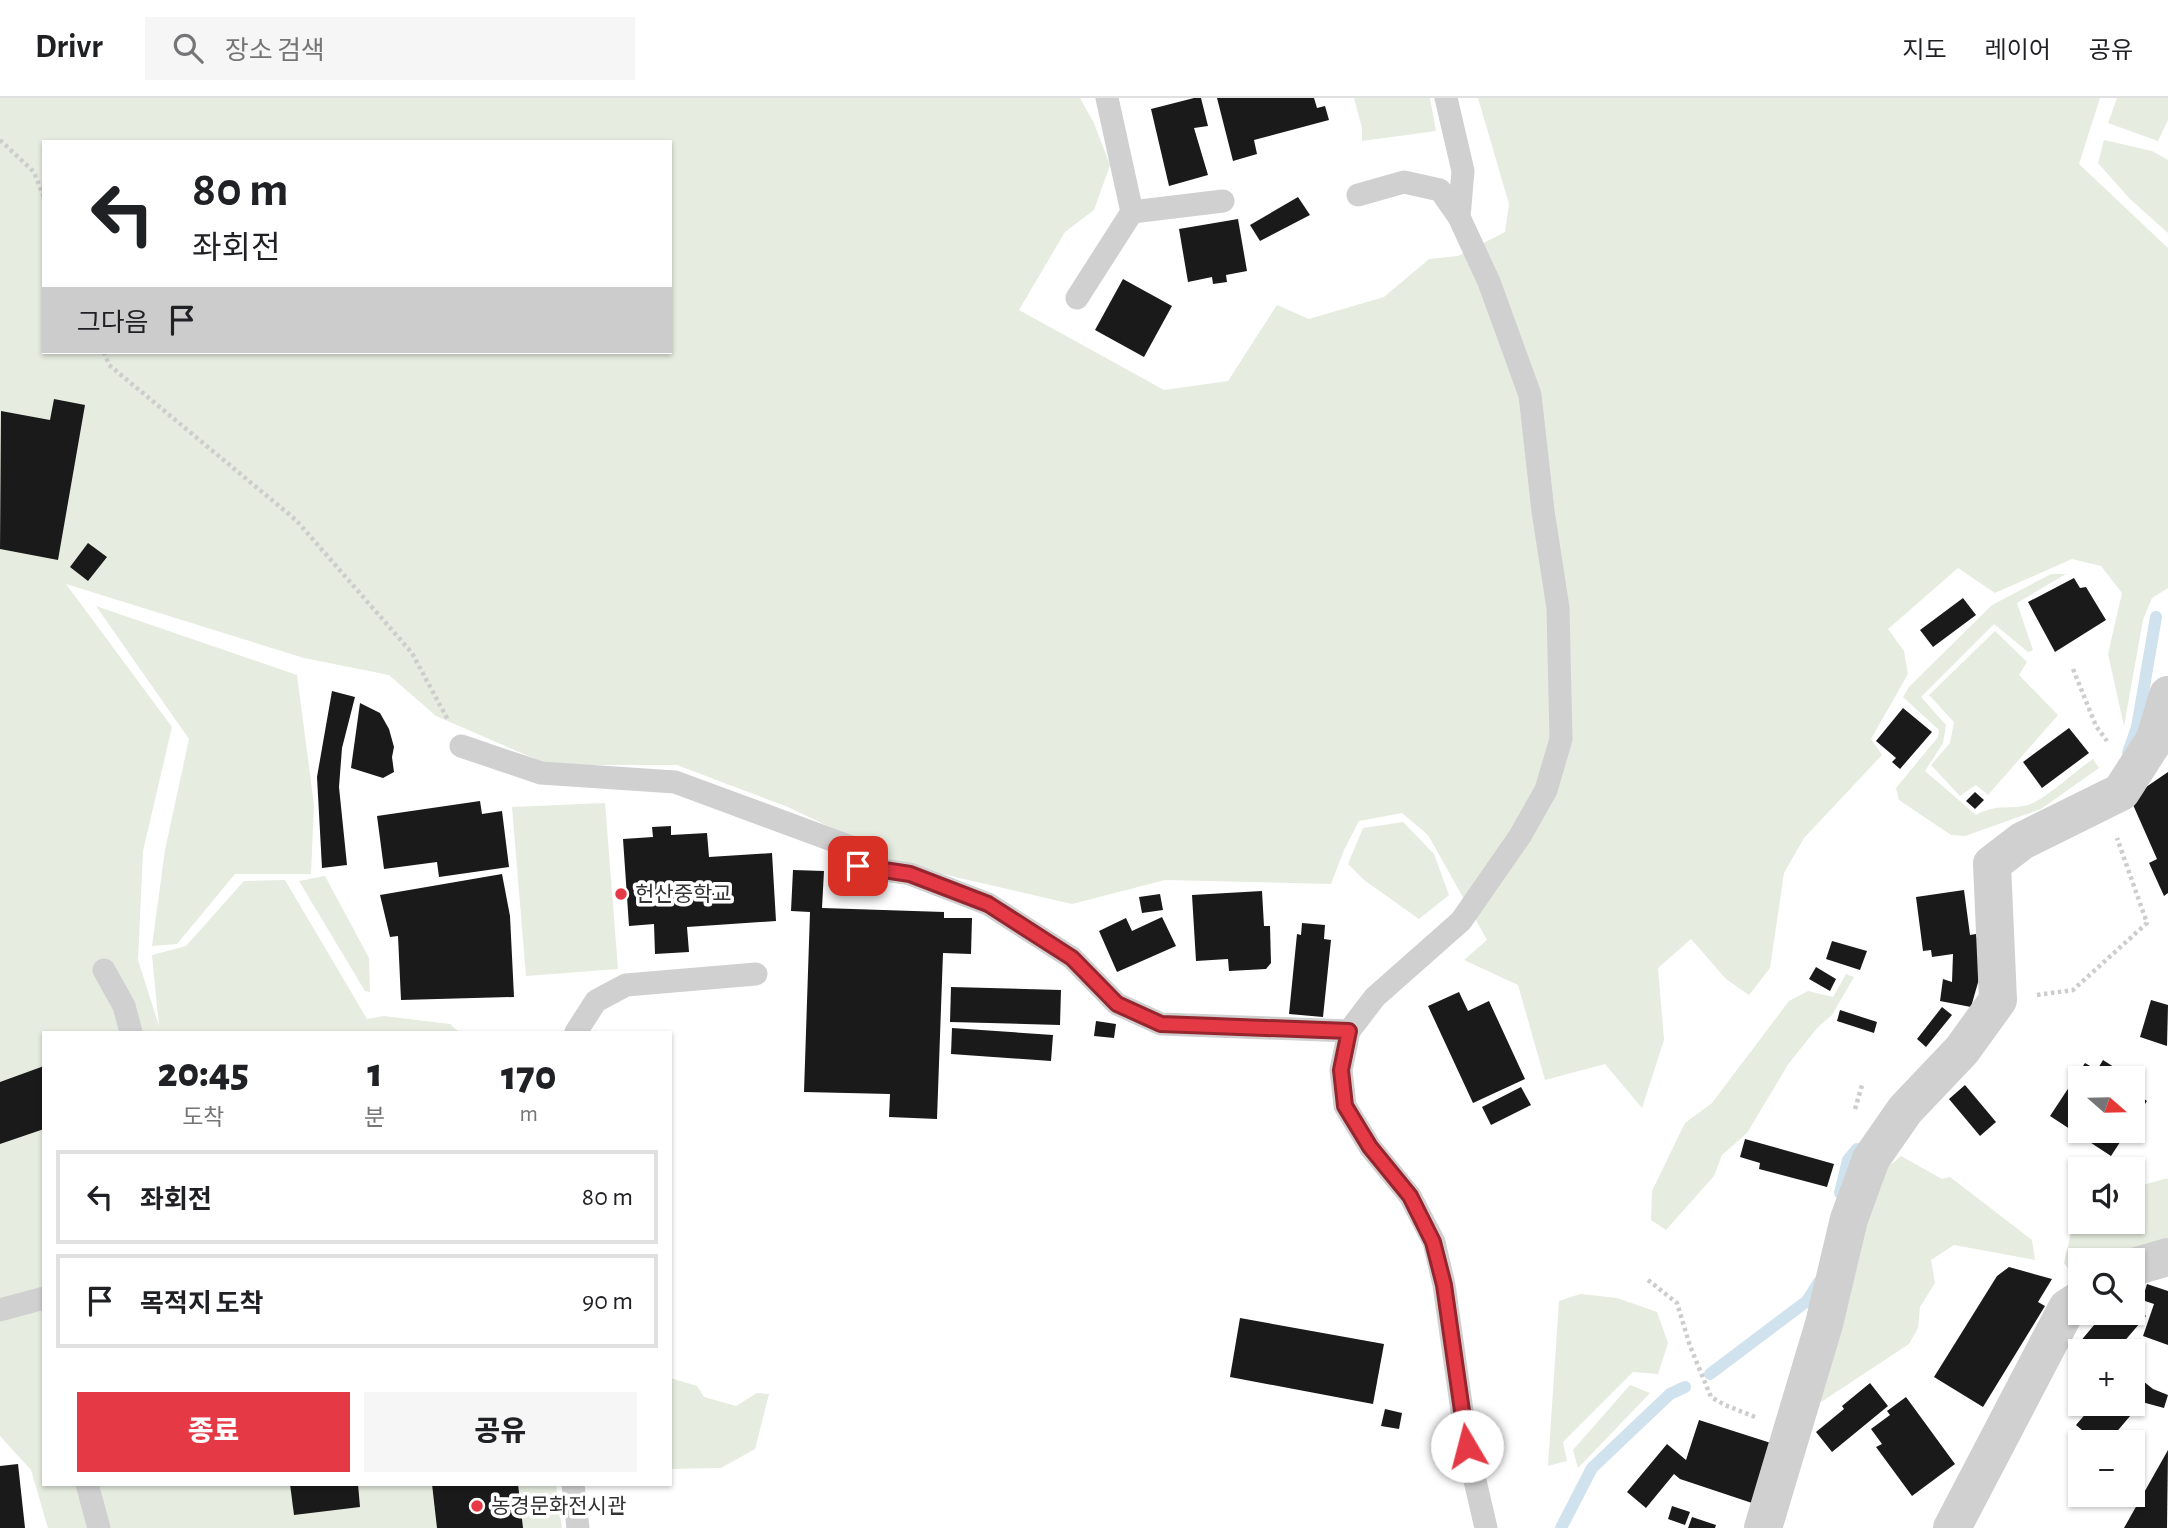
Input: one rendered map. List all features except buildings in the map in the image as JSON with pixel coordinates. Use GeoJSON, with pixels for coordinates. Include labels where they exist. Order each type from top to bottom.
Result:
{"type":"FeatureCollection","features":[{"type":"Feature","properties":{"kind":"street"},"geometry":{"type":"LineString","coordinates":[[1763,1528],[1824,1324],[1849,1219],[1871,1159],[1905,1110],[1962,1050],[1998,1000],[1992,864],[2022,841],[2120,792],[2155,739],[2168,695]]}},
{"type":"Feature","properties":{"kind":"street"},"geometry":{"type":"LineString","coordinates":[[2145,1264],[2168,1257]]}},
{"type":"Feature","properties":{"kind":"street"},"geometry":{"type":"LineString","coordinates":[[1952,1528],[2068,1307]]}},
{"type":"Feature","properties":{"kind":"lane"},"geometry":{"type":"LineString","coordinates":[[1077,298],[1132,212],[1107,98]]}},
{"type":"Feature","properties":{"kind":"lane"},"geometry":{"type":"LineString","coordinates":[[1446,98],[1464,171],[1458,217]]}},
{"type":"Feature","properties":{"kind":"lane"},"geometry":{"type":"LineString","coordinates":[[1358,195],[1404,182],[1440,190],[1458,217],[1489,282],[1530,396],[1543,511],[1558,608],[1561,740],[1546,790],[1520,836],[1461,920],[1375,997],[1349,1031],[1341,1070],[1345,1106],[1370,1147],[1410,1196],[1433,1242],[1444,1285],[1467,1446],[1486,1528]]}},
{"type":"Feature","properties":{"kind":"lane"},"geometry":{"type":"LineString","coordinates":[[1132,212],[1223,201]]}},
{"type":"Feature","properties":{"kind":"lane"},"geometry":{"type":"LineString","coordinates":[[461,746],[541,773],[675,782],[851,847],[858,866],[910,874],[988,904],[1072,958],[1117,1004],[1161,1024],[1349,1031]]}},
{"type":"Feature","properties":{"kind":"lane"},"geometry":{"type":"LineString","coordinates":[[104,970],[124,1006],[131,1031]]}},
{"type":"Feature","properties":{"kind":"lane"},"geometry":{"type":"LineString","coordinates":[[577,1031],[596,1002],[626,985],[756,974]]}},
{"type":"Feature","properties":{"kind":"lane"},"geometry":{"type":"LineString","coordinates":[[0,1310],[42,1300]]}},
{"type":"Feature","properties":{"kind":"lane"},"geometry":{"type":"LineString","coordinates":[[88,1486],[99,1528]]}},
{"type":"Feature","properties":{"kind":"lane"},"geometry":{"type":"LineString","coordinates":[[573,1486],[578,1528]]}},
{"type":"Feature","properties":{"kind":"path"},"geometry":{"type":"LineString","coordinates":[[0,140],[34,172],[42,193]]}},
{"type":"Feature","properties":{"kind":"path"},"geometry":{"type":"LineString","coordinates":[[105,354],[109,365],[296,520],[412,653],[461,746]]}},
{"type":"Feature","properties":{"kind":"path"},"geometry":{"type":"LineString","coordinates":[[2073,669],[2096,726],[2131,776]]}},
{"type":"Feature","properties":{"kind":"path"},"geometry":{"type":"LineString","coordinates":[[1998,1000],[2073,990],[2147,923],[2115,834],[2098,803]]}},
{"type":"Feature","properties":{"kind":"path"},"geometry":{"type":"LineString","coordinates":[[1648,1280],[1677,1303],[1690,1346],[1711,1397],[1792,1430]]}},
{"type":"Feature","properties":{"kind":"shaded area"},"geometry":{"type":"Polygon","coordinates":[[[0,98],[1080,98],[1094,123],[1110,165],[1094,210],[1065,232],[1019,310],[1164,390],[1228,381],[1277,305],[1309,319],[1384,297],[1429,259],[1458,256],[1505,232],[1509,204],[1478,98],[2100,98],[2079,164],[2168,248],[2168,588],[2152,598],[2143,620],[2124,726],[2108,654],[2122,593],[2101,566],[2072,559],[1995,593],[1958,568],[1888,629],[1904,651],[1908,674],[1871,739],[1882,755],[1804,838],[1784,873],[1770,968],[1749,995],[1726,979],[1691,939],[1658,968],[1664,1040],[1642,1108],[1605,1064],[1545,1080],[1518,985],[1464,960],[1487,940],[1428,835],[1402,813],[1359,821],[1331,884],[1165,880],[1072,904],[869,857],[861,842],[788,807],[677,765],[549,765],[436,716],[389,675],[304,658],[66,584],[172,727],[143,851],[138,960],[159,1026],[152,955],[186,946],[244,881],[285,880],[367,1019],[384,1016],[450,1024],[458,1031],[42,1031],[42,1486],[556,1486],[562,1528],[48,1528],[31,1470],[0,1436],[0,98]]]}},
{"type":"Feature","properties":{"kind":"shaded area"},"geometry":{"type":"Polygon","coordinates":[[[1354,98],[1430,98],[1436,131],[1362,141],[1362,128],[1354,98]]]}},
{"type":"Feature","properties":{"kind":"shaded area"},"geometry":{"type":"Polygon","coordinates":[[[2117,98],[2168,98],[2168,120],[2158,141],[2108,123],[2117,98]]]}},
{"type":"Feature","properties":{"kind":"shaded area"},"geometry":{"type":"Polygon","coordinates":[[[2104,140],[2152,151],[2168,160],[2168,233],[2129,198],[2098,163],[2104,140]]]}},
{"type":"Feature","properties":{"kind":"shaded area"},"geometry":{"type":"Polygon","coordinates":[[[2051,574],[2066,574],[2017,603],[2033,650],[2028,652],[1994,624],[1921,697],[1946,725],[1943,743],[1925,771],[1976,815],[1991,809],[2035,802],[2093,759],[2099,768],[2041,809],[1965,836],[1951,835],[1899,800],[1896,788],[1938,737],[1939,730],[1903,697],[1909,687],[1992,605],[2051,574]]]}},
{"type":"Feature","properties":{"kind":"shaded area"},"geometry":{"type":"Polygon","coordinates":[[[96,606],[297,675],[314,805],[311,874],[235,874],[177,944],[152,946],[165,850],[189,739],[96,606]]]}},
{"type":"Feature","properties":{"kind":"shaded area"},"geometry":{"type":"Polygon","coordinates":[[[1995,631],[2027,662],[2019,675],[2058,715],[1988,795],[1976,785],[1960,796],[1931,765],[1950,743],[1954,722],[1929,695],[1995,631]]]}},
{"type":"Feature","properties":{"kind":"shaded area"},"geometry":{"type":"Polygon","coordinates":[[[605,803],[618,969],[526,976],[512,807],[605,803]]]}},
{"type":"Feature","properties":{"kind":"shaded area"},"geometry":{"type":"Polygon","coordinates":[[[1403,822],[1434,854],[1449,895],[1419,919],[1364,880],[1348,864],[1363,828],[1403,822]]]}},
{"type":"Feature","properties":{"kind":"shaded area"},"geometry":{"type":"Polygon","coordinates":[[[325,876],[369,958],[370,992],[365,991],[299,881],[325,876]]]}},
{"type":"Feature","properties":{"kind":"shaded area"},"geometry":{"type":"Polygon","coordinates":[[[1846,974],[1854,977],[1832,1015],[1818,1027],[1789,1063],[1747,1133],[1722,1155],[1714,1176],[1666,1230],[1651,1220],[1652,1191],[1685,1123],[1712,1103],[1789,1001],[1808,991],[1833,997],[1846,974]]]}},
{"type":"Feature","properties":{"kind":"shaded area"},"geometry":{"type":"Polygon","coordinates":[[[1901,1156],[1942,1179],[1950,1177],[2032,1240],[2035,1260],[1954,1245],[1931,1260],[1935,1283],[1920,1307],[1918,1328],[1909,1344],[1812,1408],[1882,1172],[1901,1156]]]}},
{"type":"Feature","properties":{"kind":"shaded area"},"geometry":{"type":"Polygon","coordinates":[[[2168,1179],[2168,1245],[2145,1253],[2145,1248],[2068,1248],[2068,1268],[2064,1263],[2071,1234],[2145,1234],[2145,1185],[2168,1179]]]}},
{"type":"Feature","properties":{"kind":"shaded area"},"geometry":{"type":"Polygon","coordinates":[[[1580,1294],[1617,1298],[1657,1312],[1668,1343],[1658,1374],[1633,1372],[1563,1442],[1567,1461],[1548,1466],[1559,1301],[1580,1294]]]}},
{"type":"Feature","properties":{"kind":"shaded area"},"geometry":{"type":"Polygon","coordinates":[[[672,1379],[697,1386],[704,1397],[736,1406],[757,1393],[769,1394],[755,1449],[721,1468],[672,1469],[672,1379]]]}},
{"type":"Feature","properties":{"kind":"shaded area"},"geometry":{"type":"Polygon","coordinates":[[[1630,1385],[1650,1393],[1578,1468],[1573,1450],[1630,1385]]]}},
{"type":"Feature","properties":{"kind":"waterway"},"geometry":{"type":"LineString","coordinates":[[2128,753],[2137,727],[2156,617]]}},
{"type":"Feature","properties":{"kind":"waterway"},"geometry":{"type":"LineString","coordinates":[[1840,1193],[1848,1160],[1857,1149]]}},
{"type":"Feature","properties":{"kind":"waterway"},"geometry":{"type":"LineString","coordinates":[[1710,1374],[1807,1301],[1819,1282]]}},
{"type":"Feature","properties":{"kind":"waterway"},"geometry":{"type":"LineString","coordinates":[[1561,1528],[1592,1468],[1670,1394],[1685,1387]]}},
{"type":"Feature","properties":{"kind":"place","name":"헌산중학교"},"geometry":{"type":"Point","coordinates":[621,894]}},
{"type":"Feature","properties":{"kind":"place","name":"농경문화전시관"},"geometry":{"type":"Point","coordinates":[477,1506]}},
{"type":"Feature","properties":{"kind":"route"},"geometry":{"type":"LineString","coordinates":[[858,866],[910,874],[988,904],[1072,958],[1117,1004],[1161,1024],[1349,1031],[1341,1070],[1345,1106],[1370,1147],[1410,1196],[1433,1242],[1444,1285],[1467,1446]]}}]}
